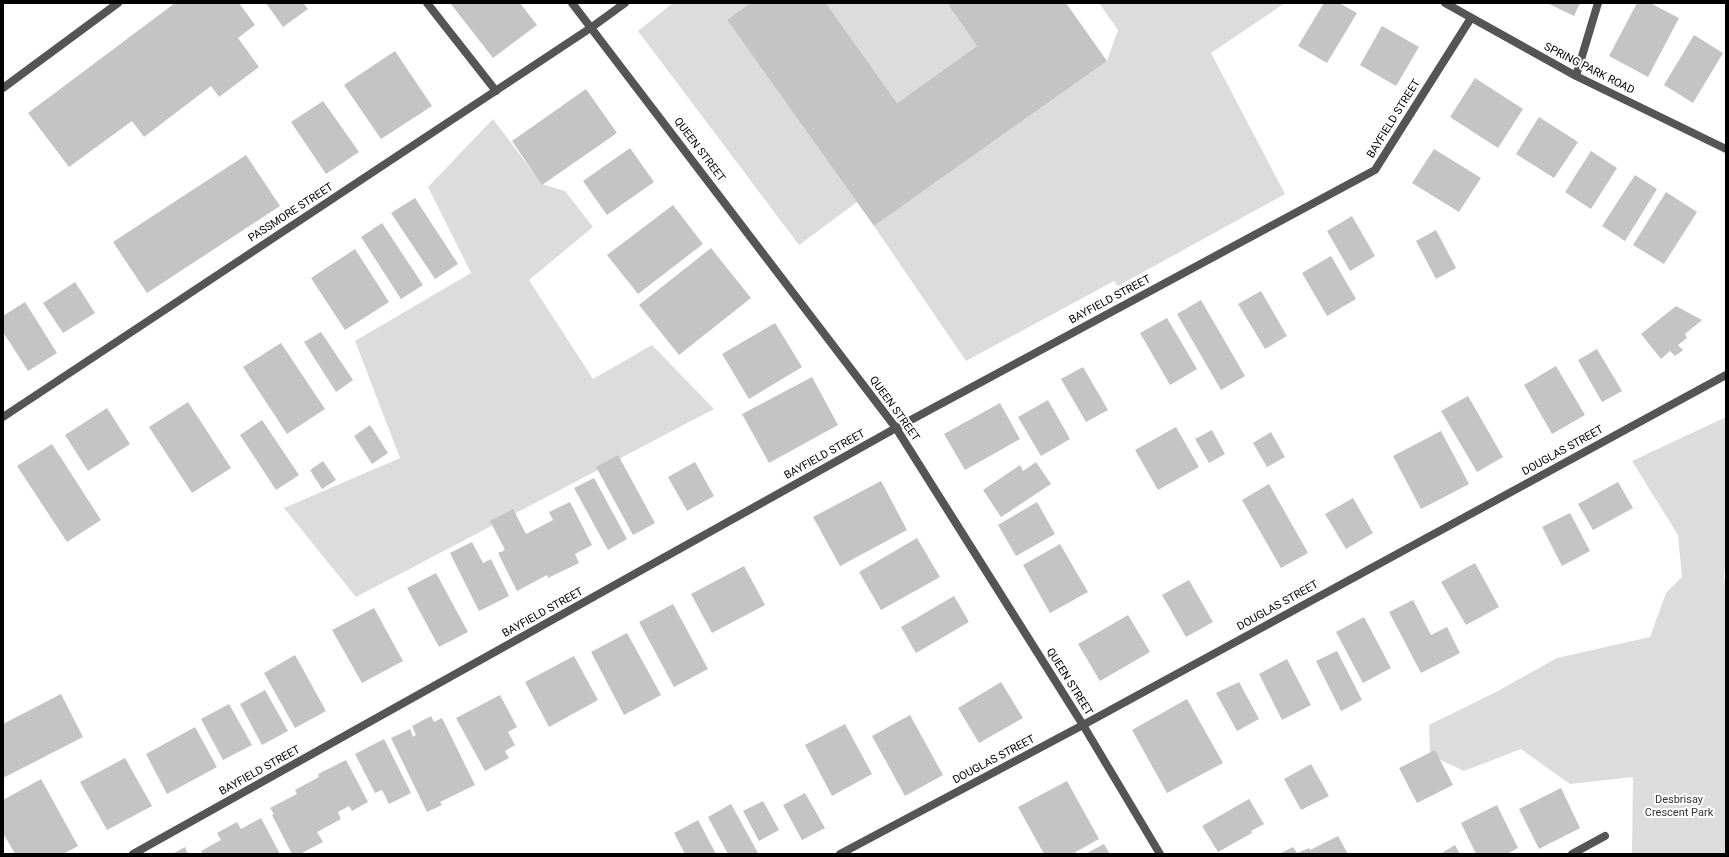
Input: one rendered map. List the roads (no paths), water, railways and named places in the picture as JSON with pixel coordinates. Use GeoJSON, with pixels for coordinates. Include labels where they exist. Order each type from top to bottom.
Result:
{"type":"FeatureCollection","features":[{"type":"Feature","properties":{"kind":"street"},"geometry":{"type":"LineString","coordinates":[[3,88],[118,3]]}},
{"type":"Feature","properties":{"kind":"street"},"geometry":{"type":"LineString","coordinates":[[427,3],[496,91]]}},
{"type":"Feature","properties":{"kind":"street","name":"QUEEN STREET"},"geometry":{"type":"LineString","coordinates":[[572,3],[592,27],[896,428],[1083,725],[1160,854]]}},
{"type":"Feature","properties":{"kind":"street","name":"PASSMORE STREET"},"geometry":{"type":"LineString","coordinates":[[3,417],[496,91],[592,27],[625,3]]}},
{"type":"Feature","properties":{"kind":"street","name":"SPRING PARK ROAD"},"geometry":{"type":"LineString","coordinates":[[1445,3],[1576,76],[1726,149]]}},
{"type":"Feature","properties":{"kind":"street"},"geometry":{"type":"LineString","coordinates":[[1576,76],[1598,3]]}},
{"type":"Feature","properties":{"kind":"street","name":"BAYFIELD STREET"},"geometry":{"type":"LineString","coordinates":[[133,854],[896,428],[1375,170],[1471,18]]}},
{"type":"Feature","properties":{"kind":"street","name":"DOUGLAS STREET"},"geometry":{"type":"LineString","coordinates":[[840,854],[1083,725],[1726,375]]}},
{"type":"Feature","properties":{"kind":"street"},"geometry":{"type":"LineString","coordinates":[[1572,854],[1605,836]]}},
{"type":"Feature","properties":{"kind":"park label","name":"Desbrisay Crescent Park"},"geometry":{"type":"Point","coordinates":[1679,806]}}]}
